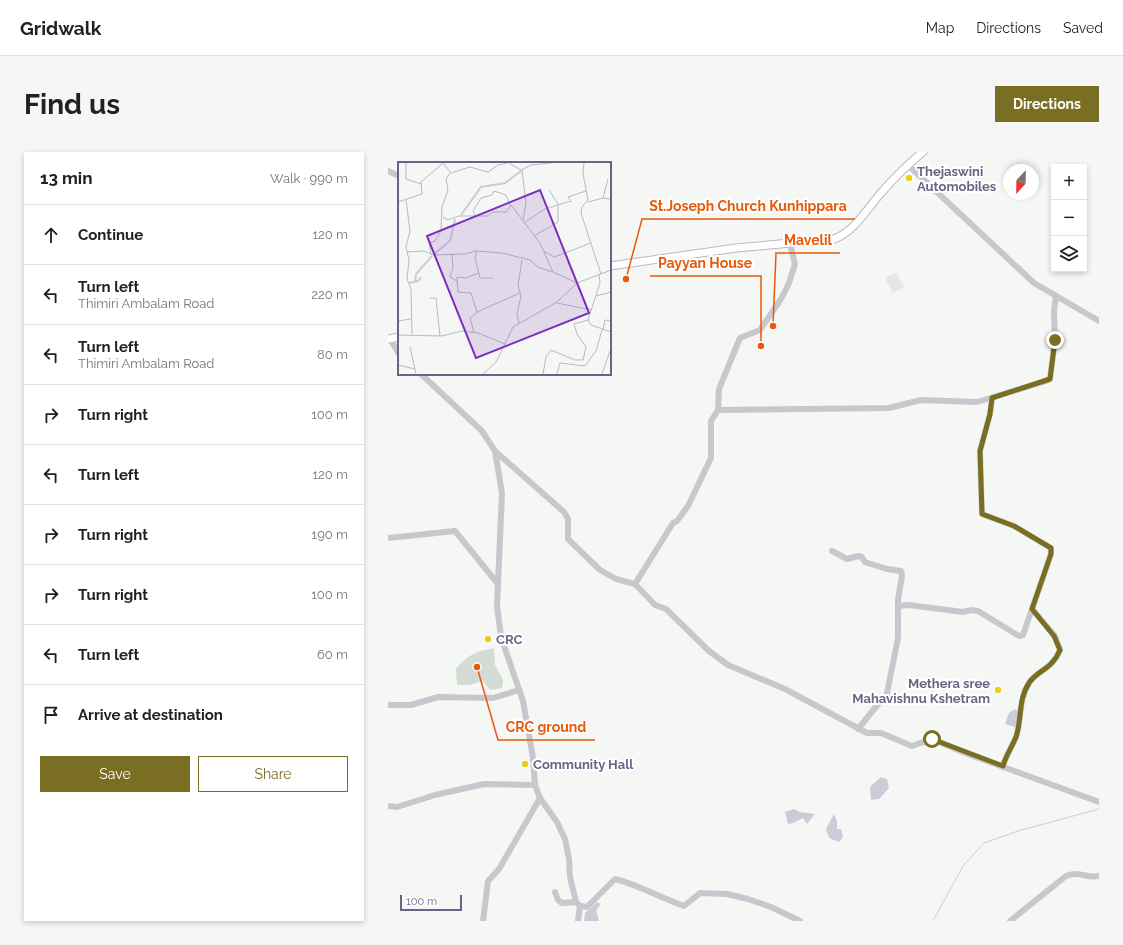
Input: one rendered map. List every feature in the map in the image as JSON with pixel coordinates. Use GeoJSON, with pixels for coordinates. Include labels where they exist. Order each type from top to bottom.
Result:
{"type":"FeatureCollection","features":[{"type":"Feature","properties":{"kind":"main road"},"geometry":{"type":"LineString","coordinates":[[611,266],[713,251],[834,239],[846,234],[908,165],[923,152]]}},
{"type":"Feature","properties":{"kind":"street"},"geometry":{"type":"LineString","coordinates":[[908,165],[1034,283],[1099,321]]}},
{"type":"Feature","properties":{"kind":"street"},"geometry":{"type":"LineString","coordinates":[[388,171],[398,176]]}},
{"type":"Feature","properties":{"kind":"street"},"geometry":{"type":"LineString","coordinates":[[635,584],[673,523],[676,522],[688,506],[711,458],[711,421],[718,410],[719,390],[740,338],[760,330],[769,319],[789,283],[795,264],[790,244]]}},
{"type":"Feature","properties":{"kind":"street"},"geometry":{"type":"LineString","coordinates":[[718,410],[889,408],[915,400],[977,402],[1050,379],[1055,340],[1054,311],[1056,296]]}},
{"type":"Feature","properties":{"kind":"street"},"geometry":{"type":"LineString","coordinates":[[389,339],[398,352]]}},
{"type":"Feature","properties":{"kind":"street"},"geometry":{"type":"LineString","coordinates":[[422,375],[482,431],[495,451],[564,512],[568,519],[568,539],[593,564],[616,579],[635,584],[655,605],[666,610],[709,651],[728,665],[785,689],[866,733],[881,733],[912,746],[932,739],[1099,802]]}},
{"type":"Feature","properties":{"kind":"street"},"geometry":{"type":"LineString","coordinates":[[898,606],[963,612],[978,610],[1019,636],[1023,636],[1051,554],[1051,548],[1014,526],[982,514],[980,451],[990,414],[992,398]]}},
{"type":"Feature","properties":{"kind":"street"},"geometry":{"type":"LineString","coordinates":[[495,451],[502,493],[497,606],[501,637],[519,690],[530,735],[535,785],[540,798],[557,822],[565,839],[569,859],[570,877],[578,904],[578,921]]}},
{"type":"Feature","properties":{"kind":"street"},"geometry":{"type":"LineString","coordinates":[[388,538],[455,531],[498,584]]}},
{"type":"Feature","properties":{"kind":"street"},"geometry":{"type":"LineString","coordinates":[[832,551],[847,559],[858,556],[862,557],[865,562],[887,569],[901,571],[902,576],[898,599],[898,638],[886,698],[879,703],[858,729]]}},
{"type":"Feature","properties":{"kind":"street"},"geometry":{"type":"LineString","coordinates":[[1003,766],[1006,756],[1016,738],[1025,690],[1030,681],[1050,667],[1057,658],[1060,650],[1054,636],[1032,609]]}},
{"type":"Feature","properties":{"kind":"street"},"geometry":{"type":"LineString","coordinates":[[388,705],[411,705],[438,697],[493,698],[519,690]]}},
{"type":"Feature","properties":{"kind":"street"},"geometry":{"type":"LineString","coordinates":[[388,806],[397,807],[435,795],[484,784],[535,785]]}},
{"type":"Feature","properties":{"kind":"street"},"geometry":{"type":"LineString","coordinates":[[483,921],[488,881],[499,869],[540,798]]}},
{"type":"Feature","properties":{"kind":"street"},"geometry":{"type":"LineString","coordinates":[[1010,921],[1066,876],[1075,872],[1093,877],[1099,876]]}},
{"type":"Feature","properties":{"kind":"street"},"geometry":{"type":"LineString","coordinates":[[555,892],[558,900],[562,903],[578,904],[587,907],[615,879],[629,882],[650,893],[684,906],[700,893],[727,894],[771,907],[791,919],[800,921]]}},
{"type":"Feature","properties":{"kind":"shaded area"},"geometry":{"type":"Polygon","coordinates":[[[896,272],[904,287],[893,293],[885,278],[896,272]]]}},
{"type":"Feature","properties":{"kind":"shaded area"},"geometry":{"type":"Polygon","coordinates":[[[494,648],[495,665],[503,680],[502,688],[490,690],[483,681],[470,685],[457,685],[456,669],[461,664],[473,654],[494,648]]]}},
{"type":"Feature","properties":{"kind":"shaded area"},"geometry":{"type":"Polygon","coordinates":[[[1015,709],[1018,711],[1019,719],[1015,727],[1005,724],[1009,713],[1015,709]]]}},
{"type":"Feature","properties":{"kind":"shaded area"},"geometry":{"type":"Polygon","coordinates":[[[881,777],[887,779],[889,788],[879,799],[871,800],[870,787],[881,777]]]}},
{"type":"Feature","properties":{"kind":"shaded area"},"geometry":{"type":"Polygon","coordinates":[[[794,809],[800,812],[815,814],[807,824],[803,818],[788,824],[785,812],[794,809]]]}},
{"type":"Feature","properties":{"kind":"shaded area"},"geometry":{"type":"Polygon","coordinates":[[[834,814],[837,821],[837,829],[841,829],[843,837],[839,842],[829,838],[826,829],[834,814]]]}},
{"type":"Feature","properties":{"kind":"shaded area"},"geometry":{"type":"Polygon","coordinates":[[[597,902],[601,904],[596,910],[599,921],[584,921],[585,913],[597,902]]]}},
{"type":"Feature","properties":{"kind":"waterway"},"geometry":{"type":"LineString","coordinates":[[933,921],[963,866],[984,843],[1018,831],[1099,809]]}},
{"type":"Feature","properties":{"kind":"place","name":"Thejaswini Automobiles"},"geometry":{"type":"Point","coordinates":[909,178]}},
{"type":"Feature","properties":{"kind":"place","name":"St.Joseph Church Kunhippara"},"geometry":{"type":"Point","coordinates":[626,279]}},
{"type":"Feature","properties":{"kind":"place","name":"Mavelil"},"geometry":{"type":"Point","coordinates":[773,326]}},
{"type":"Feature","properties":{"kind":"place","name":"Payyan House"},"geometry":{"type":"Point","coordinates":[761,346]}},
{"type":"Feature","properties":{"kind":"place","name":"CRC"},"geometry":{"type":"Point","coordinates":[488,639]}},
{"type":"Feature","properties":{"kind":"place","name":"CRC ground"},"geometry":{"type":"Point","coordinates":[477,667]}},
{"type":"Feature","properties":{"kind":"place","name":"Methera sree Mahavishnu Kshetram"},"geometry":{"type":"Point","coordinates":[998,690]}},
{"type":"Feature","properties":{"kind":"place","name":"Community Hall"},"geometry":{"type":"Point","coordinates":[525,764]}},
{"type":"Feature","properties":{"kind":"route"},"geometry":{"type":"LineString","coordinates":[[932,739],[948,744],[965,753],[1003,766],[1006,756],[1016,738],[1025,690],[1030,681],[1050,667],[1057,658],[1060,650],[1054,636],[1032,609],[1051,554],[1051,548],[1036,537],[1014,526],[982,514],[980,451],[990,414],[992,398],[1050,379],[1055,340]]}}]}
